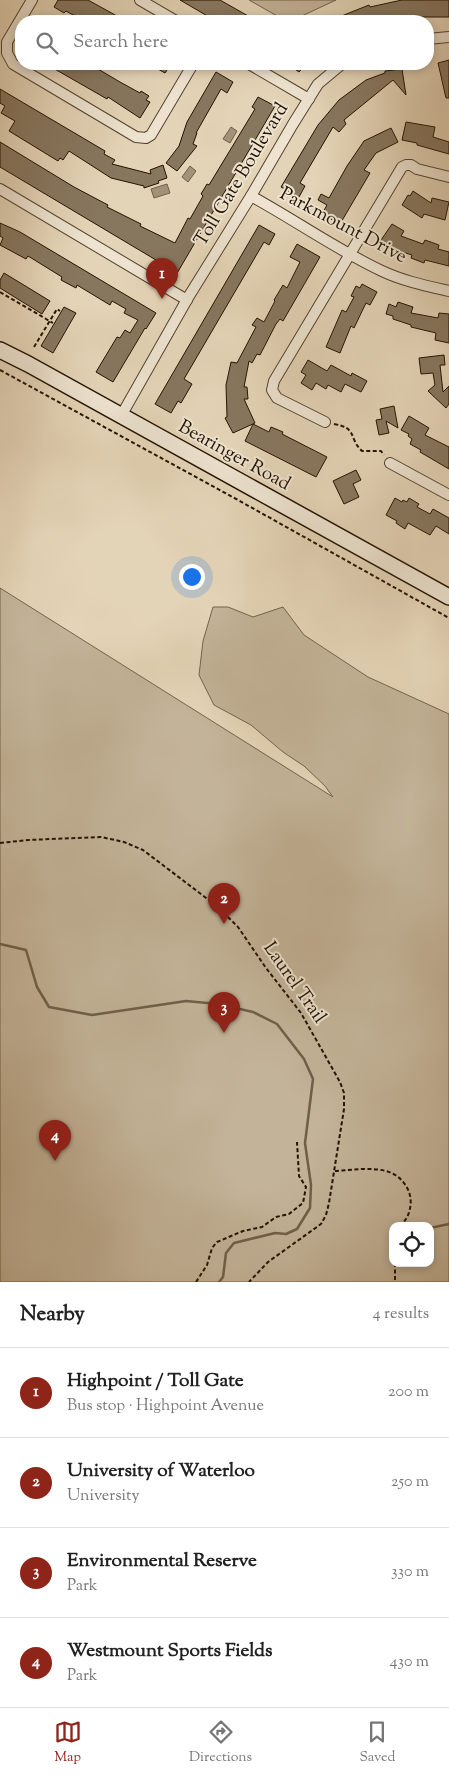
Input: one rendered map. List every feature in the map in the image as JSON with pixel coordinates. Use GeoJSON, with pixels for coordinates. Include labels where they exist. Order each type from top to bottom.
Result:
{"type":"FeatureCollection","features":[{"type":"Feature","properties":{"kind":"street"},"geometry":{"type":"LineString","coordinates":[[23,15],[32,0]]}},
{"type":"Feature","properties":{"kind":"street"},"geometry":{"type":"LineString","coordinates":[[140,0],[166,15]]}},
{"type":"Feature","properties":{"kind":"street"},"geometry":{"type":"LineString","coordinates":[[15,29],[7,42],[7,53],[15,65]]}},
{"type":"Feature","properties":{"kind":"street"},"geometry":{"type":"LineString","coordinates":[[434,38],[449,37]]}},
{"type":"Feature","properties":{"kind":"street"},"geometry":{"type":"LineString","coordinates":[[24,70],[136,137],[146,138],[151,135],[189,70]]}},
{"type":"Feature","properties":{"kind":"street"},"geometry":{"type":"LineString","coordinates":[[259,70],[309,99]]}},
{"type":"Feature","properties":{"kind":"street","name":"Toll Gate Boulevard"},"geometry":{"type":"LineString","coordinates":[[120,416],[293,124],[318,84],[335,70]]}},
{"type":"Feature","properties":{"kind":"street"},"geometry":{"type":"LineString","coordinates":[[325,422],[277,398],[272,390],[274,381],[402,167],[411,165],[417,169],[449,177]]}},
{"type":"Feature","properties":{"kind":"street"},"geometry":{"type":"LineString","coordinates":[[0,189],[187,300]]}},
{"type":"Feature","properties":{"kind":"street","name":"Parkmount Drive"},"geometry":{"type":"LineString","coordinates":[[251,196],[350,254],[383,271],[402,279],[449,291]]}},
{"type":"Feature","properties":{"kind":"street","name":"Bearinger Road"},"geometry":{"type":"LineString","coordinates":[[0,350],[449,597]]}},
{"type":"Feature","properties":{"kind":"street"},"geometry":{"type":"LineString","coordinates":[[390,463],[449,495]]}},
{"type":"Feature","properties":{"kind":"path"},"geometry":{"type":"LineString","coordinates":[[0,292],[53,323]]}},
{"type":"Feature","properties":{"kind":"path"},"geometry":{"type":"LineString","coordinates":[[34,347],[40,341],[57,309],[60,311]]}},
{"type":"Feature","properties":{"kind":"path"},"geometry":{"type":"LineString","coordinates":[[0,370],[449,618]]}},
{"type":"Feature","properties":{"kind":"path"},"geometry":{"type":"LineString","coordinates":[[325,422],[346,426],[357,446],[362,451],[381,451],[390,463]]}},
{"type":"Feature","properties":{"kind":"path","name":"Laurel Trail"},"geometry":{"type":"LineString","coordinates":[[0,843],[101,837],[124,842],[143,850],[218,907],[238,927],[266,968],[301,1013],[340,1082],[344,1093],[344,1109],[335,1171],[326,1215],[322,1224],[268,1262],[249,1282]]}},
{"type":"Feature","properties":{"kind":"path"},"geometry":{"type":"LineString","coordinates":[[196,1282],[207,1264],[212,1248],[217,1242],[243,1231],[262,1227],[276,1217],[289,1214],[301,1206],[306,1187],[299,1176],[297,1142]]}},
{"type":"Feature","properties":{"kind":"path"},"geometry":{"type":"LineString","coordinates":[[335,1171],[378,1169],[392,1172],[403,1181],[409,1190],[411,1200],[409,1212],[404,1222]]}},
{"type":"Feature","properties":{"kind":"path"},"geometry":{"type":"LineString","coordinates":[[395,1267],[395,1282]]}},
{"type":"Feature","properties":{"kind":"shaded area"},"geometry":{"type":"Polygon","coordinates":[[[249,0],[336,0],[304,15],[275,15],[249,0]]]}},
{"type":"Feature","properties":{"kind":"shaded area"},"geometry":{"type":"Polygon","coordinates":[[[231,127],[237,131],[230,143],[223,139],[231,127]]]}},
{"type":"Feature","properties":{"kind":"shaded area"},"geometry":{"type":"Polygon","coordinates":[[[190,166],[196,171],[188,182],[182,177],[190,166]]]}},
{"type":"Feature","properties":{"kind":"shaded area"},"geometry":{"type":"Polygon","coordinates":[[[167,184],[170,193],[154,198],[151,189],[167,184]]]}},
{"type":"Feature","properties":{"kind":"shaded area"},"geometry":{"type":"Polygon","coordinates":[[[0,588],[333,797],[325,786],[304,766],[283,752],[251,725],[214,705],[199,675],[203,641],[213,607],[228,607],[253,617],[283,607],[304,635],[368,677],[449,714],[449,1282],[0,1282],[0,588]]]}},
{"type":"Feature","properties":{"kind":"building"},"geometry":{"type":"Polygon","coordinates":[[[58,0],[88,0],[115,15],[73,15],[66,11],[64,13],[54,7],[58,0]]]}},
{"type":"Feature","properties":{"kind":"building"},"geometry":{"type":"Polygon","coordinates":[[[180,0],[220,0],[246,15],[206,15],[180,0]]]}},
{"type":"Feature","properties":{"kind":"building"},"geometry":{"type":"Polygon","coordinates":[[[402,0],[449,0],[449,17],[434,17],[434,15],[344,15],[369,5],[370,7],[402,0]]]}},
{"type":"Feature","properties":{"kind":"building"},"geometry":{"type":"Polygon","coordinates":[[[449,60],[449,98],[446,98],[438,63],[449,60]]]}},
{"type":"Feature","properties":{"kind":"building"},"geometry":{"type":"Polygon","coordinates":[[[56,70],[100,70],[140,93],[141,91],[149,96],[146,100],[150,102],[140,118],[108,97],[107,99],[56,70]]]}},
{"type":"Feature","properties":{"kind":"building"},"geometry":{"type":"Polygon","coordinates":[[[402,70],[406,95],[393,80],[344,120],[346,124],[339,132],[333,127],[300,183],[305,186],[299,197],[281,187],[318,125],[339,100],[366,80],[385,73],[385,71],[402,70]]]}},
{"type":"Feature","properties":{"kind":"building"},"geometry":{"type":"Polygon","coordinates":[[[216,72],[233,82],[227,93],[221,89],[196,133],[193,144],[197,146],[177,171],[166,163],[179,146],[187,122],[216,72]]]}},
{"type":"Feature","properties":{"kind":"building"},"geometry":{"type":"Polygon","coordinates":[[[0,89],[105,151],[104,154],[115,160],[112,164],[151,174],[150,170],[163,165],[167,178],[144,188],[144,186],[111,178],[69,151],[63,160],[60,158],[58,161],[9,131],[15,121],[1,113],[5,106],[0,103],[0,89]]]}},
{"type":"Feature","properties":{"kind":"building"},"geometry":{"type":"Polygon","coordinates":[[[258,97],[275,106],[176,275],[156,260],[0,167],[0,142],[74,187],[108,205],[107,207],[175,243],[188,218],[190,219],[203,196],[201,194],[207,184],[209,185],[255,109],[252,107],[258,97]]]}},
{"type":"Feature","properties":{"kind":"building"},"geometry":{"type":"Polygon","coordinates":[[[406,122],[435,127],[433,137],[449,142],[449,154],[402,140],[406,122]]]}},
{"type":"Feature","properties":{"kind":"building"},"geometry":{"type":"Polygon","coordinates":[[[391,128],[398,142],[376,153],[364,170],[370,173],[340,224],[322,214],[327,205],[318,200],[321,194],[329,198],[364,141],[391,128]]]}},
{"type":"Feature","properties":{"kind":"building"},"geometry":{"type":"Polygon","coordinates":[[[413,191],[431,203],[432,198],[449,202],[445,220],[424,214],[422,218],[402,205],[413,191]]]}},
{"type":"Feature","properties":{"kind":"building"},"geometry":{"type":"Polygon","coordinates":[[[0,223],[20,232],[156,313],[113,382],[96,372],[117,337],[120,338],[125,330],[130,333],[138,320],[124,313],[126,309],[112,301],[110,305],[77,285],[76,288],[61,280],[62,277],[28,256],[26,259],[0,245],[3,238],[0,236],[0,223]]]}},
{"type":"Feature","properties":{"kind":"building"},"geometry":{"type":"Polygon","coordinates":[[[392,224],[404,231],[401,236],[423,244],[425,240],[439,245],[438,249],[449,252],[449,266],[425,260],[424,263],[411,258],[412,255],[396,250],[395,252],[379,243],[392,224]]]}},
{"type":"Feature","properties":{"kind":"building"},"geometry":{"type":"Polygon","coordinates":[[[259,225],[275,234],[269,245],[264,242],[184,379],[192,384],[181,403],[178,401],[171,413],[155,404],[259,225]]]}},
{"type":"Feature","properties":{"kind":"building"},"geometry":{"type":"Polygon","coordinates":[[[297,244],[320,257],[283,321],[280,319],[276,324],[260,355],[257,354],[252,363],[249,361],[244,387],[247,387],[248,399],[244,399],[255,423],[233,433],[225,418],[227,417],[226,385],[231,362],[237,363],[256,327],[252,325],[257,318],[264,322],[283,285],[287,288],[300,262],[290,257],[297,244]]]}},
{"type":"Feature","properties":{"kind":"building"},"geometry":{"type":"Polygon","coordinates":[[[4,273],[50,301],[42,314],[0,288],[0,280],[4,273]]]}},
{"type":"Feature","properties":{"kind":"building"},"geometry":{"type":"Polygon","coordinates":[[[362,284],[377,292],[370,305],[366,303],[354,328],[351,326],[340,353],[326,347],[342,310],[346,312],[354,297],[351,296],[356,286],[360,288],[362,284]]]}},
{"type":"Feature","properties":{"kind":"building"},"geometry":{"type":"Polygon","coordinates":[[[398,302],[413,307],[411,313],[438,318],[439,313],[449,314],[449,343],[435,340],[436,333],[411,327],[411,325],[393,319],[393,316],[386,314],[389,304],[396,307],[398,302]]]}},
{"type":"Feature","properties":{"kind":"building"},"geometry":{"type":"Polygon","coordinates":[[[64,307],[76,313],[53,353],[41,346],[64,307]]]}},
{"type":"Feature","properties":{"kind":"building"},"geometry":{"type":"Polygon","coordinates":[[[444,355],[445,365],[440,365],[443,392],[449,386],[449,404],[446,408],[428,391],[435,385],[433,373],[421,374],[419,358],[444,355]]]}},
{"type":"Feature","properties":{"kind":"building"},"geometry":{"type":"Polygon","coordinates":[[[308,360],[327,371],[331,365],[351,376],[352,373],[367,381],[361,392],[345,384],[341,392],[328,385],[326,389],[316,383],[312,390],[301,383],[306,375],[301,372],[308,360]]]}},
{"type":"Feature","properties":{"kind":"building"},"geometry":{"type":"Polygon","coordinates":[[[394,406],[398,428],[386,421],[389,433],[379,435],[376,420],[382,419],[380,409],[394,406]]]}},
{"type":"Feature","properties":{"kind":"building"},"geometry":{"type":"Polygon","coordinates":[[[409,416],[429,428],[425,435],[449,447],[449,469],[410,444],[412,439],[408,436],[409,434],[401,430],[409,416]]]}},
{"type":"Feature","properties":{"kind":"building"},"geometry":{"type":"Polygon","coordinates":[[[253,424],[269,432],[271,427],[283,432],[282,434],[327,457],[316,477],[245,441],[253,424]]]}},
{"type":"Feature","properties":{"kind":"building"},"geometry":{"type":"Polygon","coordinates":[[[356,470],[361,480],[353,484],[359,497],[344,504],[333,481],[356,470]]]}},
{"type":"Feature","properties":{"kind":"building"},"geometry":{"type":"Polygon","coordinates":[[[395,498],[402,502],[403,500],[407,502],[409,498],[419,504],[417,507],[430,514],[433,509],[449,518],[449,534],[436,526],[430,535],[408,523],[405,529],[396,523],[397,521],[386,515],[395,498]]]}},
{"type":"Feature","properties":{"kind":"waterway"},"geometry":{"type":"LineString","coordinates":[[0,944],[26,950],[37,987],[49,1007],[92,1015],[186,1001],[218,1004],[253,1012],[277,1024],[304,1059],[313,1079],[305,1143],[311,1185],[310,1208],[297,1229],[286,1234],[275,1233],[234,1243],[226,1253],[223,1277],[219,1282]]}},
{"type":"Feature","properties":{"kind":"waterway"},"geometry":{"type":"LineString","coordinates":[[434,1227],[449,1224]]}},
{"type":"Feature","properties":{"kind":"place","name":"Highpoint / Toll Gate"},"geometry":{"type":"Point","coordinates":[162,299]}},
{"type":"Feature","properties":{"kind":"place","name":"University of Waterloo"},"geometry":{"type":"Point","coordinates":[224,924]}},
{"type":"Feature","properties":{"kind":"place","name":"Environmental Reserve"},"geometry":{"type":"Point","coordinates":[224,1033]}},
{"type":"Feature","properties":{"kind":"place","name":"Westmount Sports Fields"},"geometry":{"type":"Point","coordinates":[55,1161]}}]}
